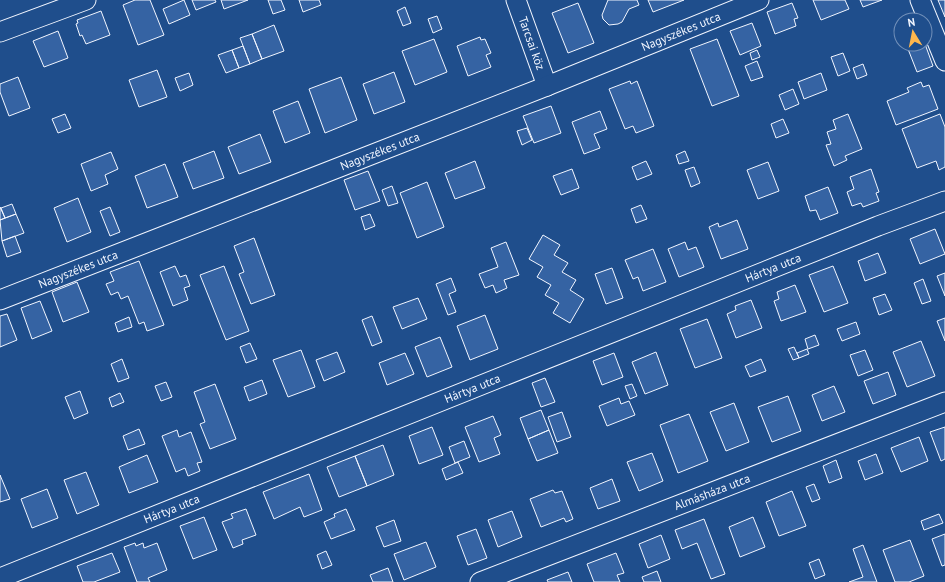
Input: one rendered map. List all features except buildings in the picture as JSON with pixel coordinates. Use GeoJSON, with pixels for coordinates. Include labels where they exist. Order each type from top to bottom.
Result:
{"type":"FeatureCollection","features":[{"type":"Feature","properties":{"kind":"street"},"geometry":{"type":"LineString","coordinates":[[0,32],[86,0]]}},
{"type":"Feature","properties":{"kind":"street","name":"Tarcsai köz"},"geometry":{"type":"LineString","coordinates":[[516,0],[547,86]]}},
{"type":"Feature","properties":{"kind":"street","name":"Nagyszékes utca"},"geometry":{"type":"LineString","coordinates":[[0,300],[547,86],[758,0]]}},
{"type":"Feature","properties":{"kind":"street"},"geometry":{"type":"LineString","coordinates":[[920,0],[945,61]]}},
{"type":"Feature","properties":{"kind":"street","name":"Hártya utca"},"geometry":{"type":"LineString","coordinates":[[0,578],[878,226],[945,201]]}},
{"type":"Feature","properties":{"kind":"street","name":"Almásháza utca"},"geometry":{"type":"LineString","coordinates":[[480,582],[945,402]]}}]}
